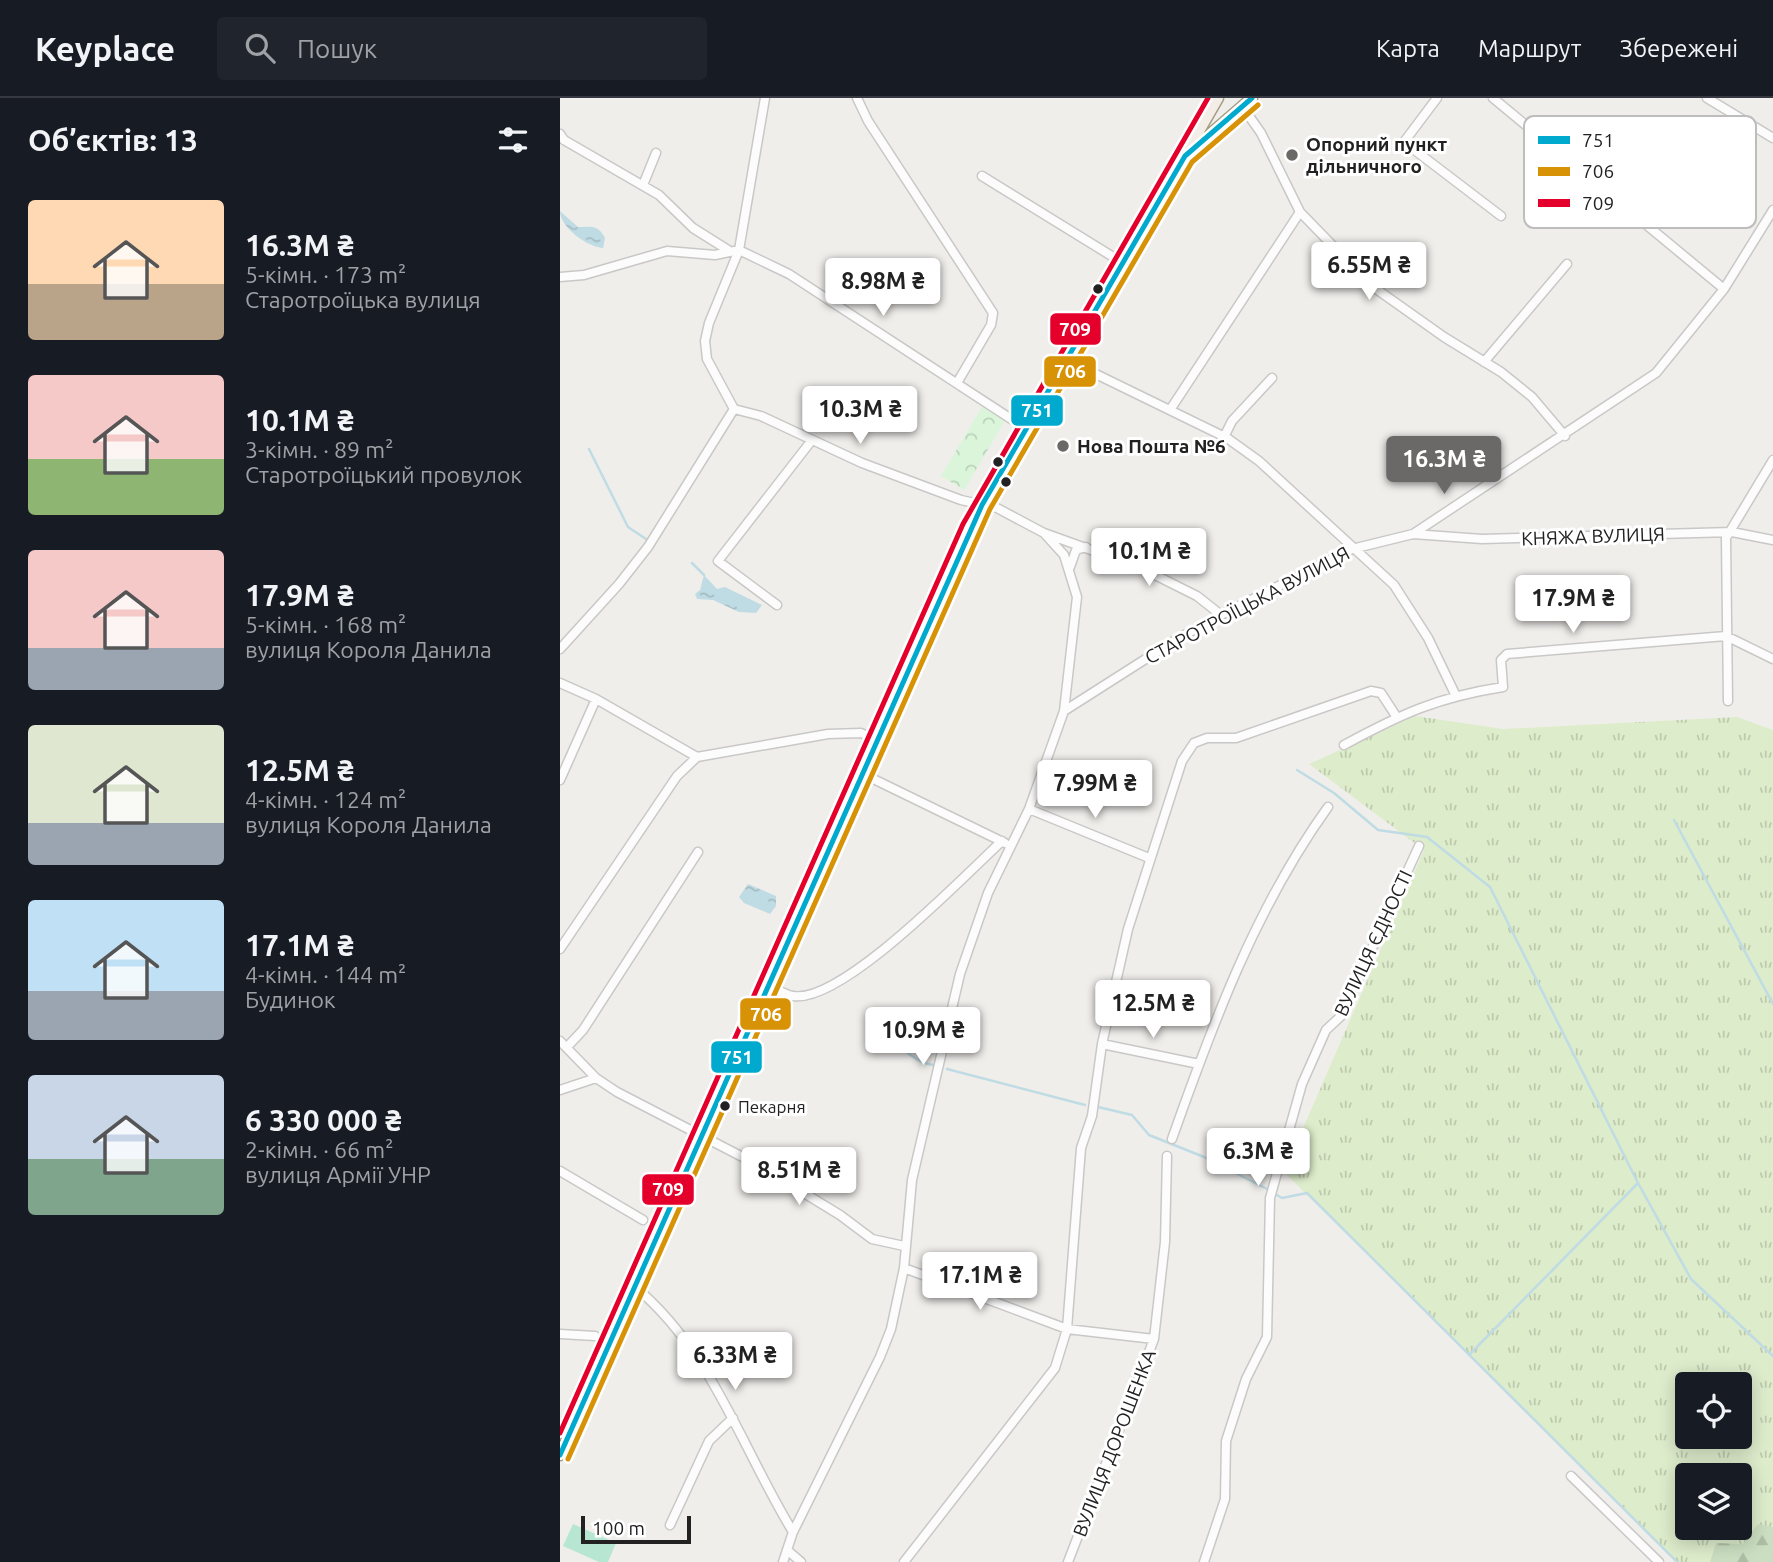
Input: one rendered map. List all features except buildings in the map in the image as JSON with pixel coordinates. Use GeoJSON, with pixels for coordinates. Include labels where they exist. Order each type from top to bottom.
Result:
{"type":"FeatureCollection","features":[{"type":"Feature","properties":{"kind":"main road"},"geometry":{"type":"LineString","coordinates":[[560,1455],[704,1135],[861,772],[982,505],[1218,98]]}},
{"type":"Feature","properties":{"kind":"main road"},"geometry":{"type":"LineString","coordinates":[[1185,156],[1252,98]]}},
{"type":"Feature","properties":{"kind":"street"},"geometry":{"type":"LineString","coordinates":[[765,98],[739,250],[709,323],[705,341],[708,362],[734,410],[761,416],[862,463],[961,500],[997,508],[1044,533],[1086,547],[1174,584],[1221,615]]}},
{"type":"Feature","properties":{"kind":"street"},"geometry":{"type":"LineString","coordinates":[[1437,98],[1404,142],[1501,216]]}},
{"type":"Feature","properties":{"kind":"street"},"geometry":{"type":"LineString","coordinates":[[1493,98],[1524,124]]}},
{"type":"Feature","properties":{"kind":"street"},"geometry":{"type":"LineString","coordinates":[[1707,98],[1737,116]]}},
{"type":"Feature","properties":{"kind":"street"},"geometry":{"type":"LineString","coordinates":[[858,99],[868,121],[993,313],[991,325],[957,383]]}},
{"type":"Feature","properties":{"kind":"street"},"geometry":{"type":"LineString","coordinates":[[1242,106],[1261,133],[1300,212],[1372,286],[1532,397],[1565,436]]}},
{"type":"Feature","properties":{"kind":"street"},"geometry":{"type":"LineString","coordinates":[[1756,128],[1773,138]]}},
{"type":"Feature","properties":{"kind":"street"},"geometry":{"type":"LineString","coordinates":[[562,137],[659,195],[693,228],[728,250]]}},
{"type":"Feature","properties":{"kind":"street"},"geometry":{"type":"LineString","coordinates":[[643,185],[656,153]]}},
{"type":"Feature","properties":{"kind":"street"},"geometry":{"type":"LineString","coordinates":[[982,176],[1123,263]]}},
{"type":"Feature","properties":{"kind":"street","name":"СТАРОТРОЇЦЬКА ВУЛИЦЯ"},"geometry":{"type":"LineString","coordinates":[[1064,711],[1177,639],[1221,615],[1352,549],[1413,534],[1565,436],[1656,373],[1724,289],[1773,210]]}},
{"type":"Feature","properties":{"kind":"street"},"geometry":{"type":"LineString","coordinates":[[1170,410],[1300,212]]}},
{"type":"Feature","properties":{"kind":"street"},"geometry":{"type":"LineString","coordinates":[[1650,228],[1724,289]]}},
{"type":"Feature","properties":{"kind":"street"},"geometry":{"type":"LineString","coordinates":[[560,276],[584,275],[667,251],[715,255],[728,250],[739,250],[789,274],[1025,428]]}},
{"type":"Feature","properties":{"kind":"street"},"geometry":{"type":"LineString","coordinates":[[1484,362],[1567,264]]}},
{"type":"Feature","properties":{"kind":"street"},"geometry":{"type":"LineString","coordinates":[[1065,359],[1224,437],[1259,461],[1394,585],[1428,638],[1455,694]]}},
{"type":"Feature","properties":{"kind":"street"},"geometry":{"type":"LineString","coordinates":[[1224,437],[1232,421],[1272,379]]}},
{"type":"Feature","properties":{"kind":"street"},"geometry":{"type":"LineString","coordinates":[[560,649],[620,584],[648,547],[734,410]]}},
{"type":"Feature","properties":{"kind":"street"},"geometry":{"type":"LineString","coordinates":[[778,605],[718,561],[812,440]]}},
{"type":"Feature","properties":{"kind":"street"},"geometry":{"type":"LineString","coordinates":[[1728,701],[1727,538],[1773,460]]}},
{"type":"Feature","properties":{"kind":"street","name":"КНЯЖА ВУЛИЦЯ"},"geometry":{"type":"LineString","coordinates":[[1413,534],[1482,539],[1732,532],[1773,540]]}},
{"type":"Feature","properties":{"kind":"street"},"geometry":{"type":"LineString","coordinates":[[783,1562],[793,1532],[880,1357],[891,1329],[904,1268],[912,1180],[960,974],[988,893],[1029,809],[1064,711],[1077,597],[1064,555],[1044,533]]}},
{"type":"Feature","properties":{"kind":"street"},"geometry":{"type":"LineString","coordinates":[[1069,570],[1072,554],[1086,547]]}},
{"type":"Feature","properties":{"kind":"street"},"geometry":{"type":"LineString","coordinates":[[1344,745],[1396,716],[1455,694],[1503,687],[1501,660],[1507,654],[1726,636],[1773,659]]}},
{"type":"Feature","properties":{"kind":"street"},"geometry":{"type":"LineString","coordinates":[[560,683],[596,699],[697,757]]}},
{"type":"Feature","properties":{"kind":"street"},"geometry":{"type":"LineString","coordinates":[[904,1562],[1050,1376],[1067,1329],[1081,1148],[1092,1116],[1102,1044],[1128,929],[1182,761],[1194,743],[1207,738],[1236,738],[1371,691],[1381,693],[1396,716]]}},
{"type":"Feature","properties":{"kind":"street"},"geometry":{"type":"LineString","coordinates":[[560,780],[596,699]]}},
{"type":"Feature","properties":{"kind":"street"},"geometry":{"type":"LineString","coordinates":[[560,949],[677,776],[697,757],[828,734],[861,733],[876,740]]}},
{"type":"Feature","properties":{"kind":"street"},"geometry":{"type":"LineString","coordinates":[[861,772],[1011,845]]}},
{"type":"Feature","properties":{"kind":"street"},"geometry":{"type":"LineString","coordinates":[[1172,1139],[1209,1032],[1272,895],[1328,807]]}},
{"type":"Feature","properties":{"kind":"street"},"geometry":{"type":"LineString","coordinates":[[1029,809],[1149,858]]}},
{"type":"Feature","properties":{"kind":"street"},"geometry":{"type":"LineString","coordinates":[[769,985],[792,996],[800,996],[826,988],[869,963],[1002,841]]}},
{"type":"Feature","properties":{"kind":"street","name":"ВУЛИЦЯ ЄДНОСТІ"},"geometry":{"type":"LineString","coordinates":[[1204,1562],[1225,1499],[1226,1441],[1246,1379],[1267,1337],[1269,1198],[1302,1084],[1326,1030],[1342,1016],[1419,846]]}},
{"type":"Feature","properties":{"kind":"street"},"geometry":{"type":"LineString","coordinates":[[698,852],[583,1030],[563,1044],[596,1078],[704,1135],[840,1215],[872,1239],[904,1246]]}},
{"type":"Feature","properties":{"kind":"street"},"geometry":{"type":"LineString","coordinates":[[1102,1044],[1199,1063]]}},
{"type":"Feature","properties":{"kind":"street"},"geometry":{"type":"LineString","coordinates":[[560,1090],[596,1078]]}},
{"type":"Feature","properties":{"kind":"street","name":"ВУЛИЦЯ ДОРОШЕНКА"},"geometry":{"type":"LineString","coordinates":[[1068,1562],[1154,1339],[1165,1242],[1167,1156]]}},
{"type":"Feature","properties":{"kind":"street"},"geometry":{"type":"LineString","coordinates":[[560,1171],[643,1220]]}},
{"type":"Feature","properties":{"kind":"street"},"geometry":{"type":"LineString","coordinates":[[904,1268],[1067,1329],[1154,1339]]}},
{"type":"Feature","properties":{"kind":"street"},"geometry":{"type":"LineString","coordinates":[[634,1286],[651,1300],[699,1360],[793,1532]]}},
{"type":"Feature","properties":{"kind":"street"},"geometry":{"type":"LineString","coordinates":[[560,1335],[595,1336]]}},
{"type":"Feature","properties":{"kind":"street"},"geometry":{"type":"LineString","coordinates":[[670,1525],[709,1441],[733,1418]]}},
{"type":"Feature","properties":{"kind":"street"},"geometry":{"type":"LineString","coordinates":[[1572,1476],[1659,1562]]}},
{"type":"Feature","properties":{"kind":"street"},"geometry":{"type":"LineString","coordinates":[[787,1550],[801,1562]]}},
{"type":"Feature","properties":{"kind":"green space"},"geometry":{"type":"Polygon","coordinates":[[[983,405],[1006,419],[964,490],[941,476],[983,405]]]}},
{"type":"Feature","properties":{"kind":"green space"},"geometry":{"type":"Polygon","coordinates":[[[1415,716],[1503,729],[1737,717],[1773,730],[1773,1562],[1677,1562],[1284,1172],[1424,850],[1309,764],[1415,716]]]}},
{"type":"Feature","properties":{"kind":"green space"},"geometry":{"type":"Polygon","coordinates":[[[573,1524],[616,1543],[608,1562],[599,1562],[563,1546],[573,1524]]]}},
{"type":"Feature","properties":{"kind":"green space"},"geometry":{"type":"Polygon","coordinates":[[[1758,1524],[1773,1527],[1773,1562],[1710,1562],[1716,1543],[1743,1544],[1746,1540],[1752,1540],[1752,1532],[1758,1524]]]}},
{"type":"Feature","properties":{"kind":"water"},"geometry":{"type":"Polygon","coordinates":[[[560,211],[578,227],[594,227],[600,230],[605,238],[603,248],[590,244],[569,229],[560,211]]]}},
{"type":"Feature","properties":{"kind":"water"},"geometry":{"type":"Polygon","coordinates":[[[704,575],[717,589],[725,587],[762,605],[756,613],[739,612],[713,600],[697,599],[695,594],[700,590],[704,575]]]}},
{"type":"Feature","properties":{"kind":"water"},"geometry":{"type":"Polygon","coordinates":[[[748,884],[776,896],[776,906],[770,914],[744,903],[739,897],[748,884]]]}},
{"type":"Feature","properties":{"kind":"waterway"},"geometry":{"type":"LineString","coordinates":[[589,449],[628,527],[649,541]]}},
{"type":"Feature","properties":{"kind":"waterway"},"geometry":{"type":"LineString","coordinates":[[692,563],[704,575]]}},
{"type":"Feature","properties":{"kind":"waterway"},"geometry":{"type":"LineString","coordinates":[[1297,770],[1334,793],[1378,830],[1427,837],[1490,887],[1638,1183],[1691,1279],[1773,1356]]}},
{"type":"Feature","properties":{"kind":"waterway"},"geometry":{"type":"LineString","coordinates":[[1674,820],[1773,1004]]}},
{"type":"Feature","properties":{"kind":"waterway"},"geometry":{"type":"LineString","coordinates":[[892,1034],[909,1054],[933,1065]]}},
{"type":"Feature","properties":{"kind":"waterway"},"geometry":{"type":"LineString","coordinates":[[947,1069],[1085,1105]]}},
{"type":"Feature","properties":{"kind":"waterway"},"geometry":{"type":"LineString","coordinates":[[1098,1107],[1132,1115],[1149,1135],[1204,1157],[1269,1190]]}},
{"type":"Feature","properties":{"kind":"waterway"},"geometry":{"type":"LineString","coordinates":[[1469,1355],[1638,1183]]}},
{"type":"Feature","properties":{"kind":"waterway"},"geometry":{"type":"LineString","coordinates":[[1275,1194],[1282,1198],[1307,1193],[1677,1562]]}},
{"type":"Feature","properties":{"kind":"transit line","name":"709"},"geometry":{"type":"LineString","coordinates":[[560,1433],[963,524],[1208,98]]}},
{"type":"Feature","properties":{"kind":"transit line","name":"751"},"geometry":{"type":"LineString","coordinates":[[560,1455],[982,505],[1185,156],[1252,98]]}},
{"type":"Feature","properties":{"kind":"transit line","name":"706"},"geometry":{"type":"LineString","coordinates":[[568,1459],[990,509],[1192,162],[1258,105]]}},
{"type":"Feature","properties":{"kind":"place","name":"Опорний пункт дільничного"},"geometry":{"type":"Point","coordinates":[1292,155]}},
{"type":"Feature","properties":{"kind":"place","name":"Нова Пошта №6"},"geometry":{"type":"Point","coordinates":[1063,446]}},
{"type":"Feature","properties":{"kind":"place","name":"Пекарня"},"geometry":{"type":"Point","coordinates":[725,1106]}}]}
